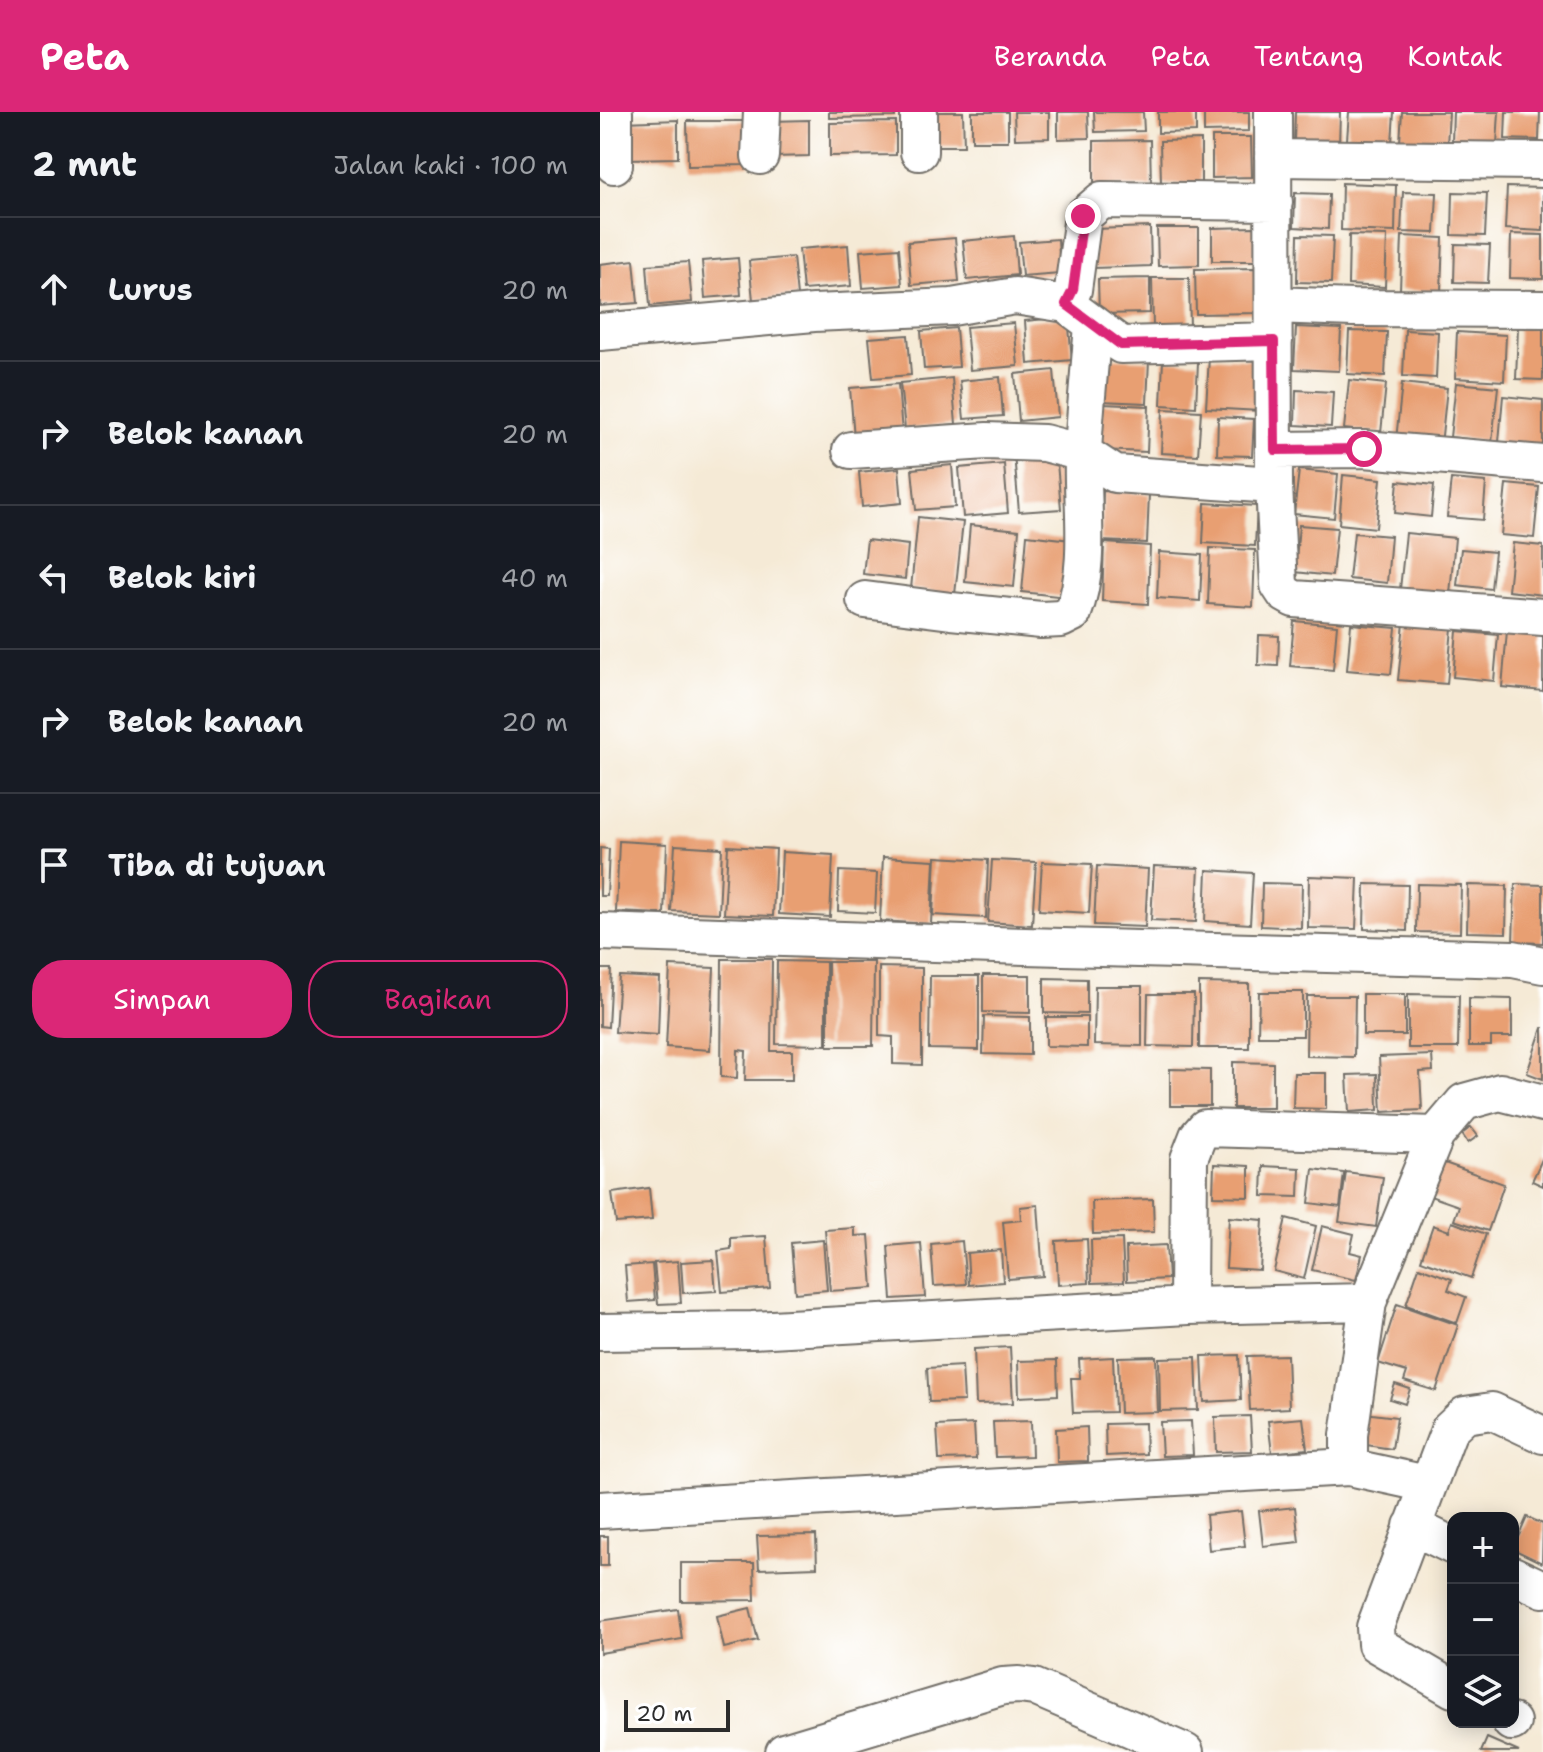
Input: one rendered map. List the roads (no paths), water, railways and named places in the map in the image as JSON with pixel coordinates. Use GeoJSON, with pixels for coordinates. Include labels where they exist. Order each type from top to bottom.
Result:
{"type":"FeatureCollection","features":[{"type":"Feature","properties":{"kind":"street"},"geometry":{"type":"LineString","coordinates":[[614,112],[614,165]]}},
{"type":"Feature","properties":{"kind":"street"},"geometry":{"type":"LineString","coordinates":[[760,156],[762,112]]}},
{"type":"Feature","properties":{"kind":"street"},"geometry":{"type":"LineString","coordinates":[[919,112],[919,152]]}},
{"type":"Feature","properties":{"kind":"street"},"geometry":{"type":"LineString","coordinates":[[1273,112],[1275,467],[1279,585],[1285,594],[1294,599],[1543,617]]}},
{"type":"Feature","properties":{"kind":"street"},"geometry":{"type":"LineString","coordinates":[[1273,158],[1543,161]]}},
{"type":"Feature","properties":{"kind":"street"},"geometry":{"type":"LineString","coordinates":[[865,600],[1041,620],[1061,619],[1073,613],[1080,595],[1083,559],[1080,314],[1073,290],[1083,216],[1102,200],[1274,202]]}},
{"type":"Feature","properties":{"kind":"street"},"geometry":{"type":"LineString","coordinates":[[600,332],[814,313],[952,307],[1015,296],[1080,314],[1121,345],[1274,341]]}},
{"type":"Feature","properties":{"kind":"street"},"geometry":{"type":"LineString","coordinates":[[1274,305],[1543,309]]}},
{"type":"Feature","properties":{"kind":"street"},"geometry":{"type":"LineString","coordinates":[[851,450],[987,441],[1044,443],[1083,453],[1115,474],[1275,467],[1364,449],[1543,464]]}},
{"type":"Feature","properties":{"kind":"street"},"geometry":{"type":"LineString","coordinates":[[600,932],[1513,959],[1543,965]]}},
{"type":"Feature","properties":{"kind":"street"},"geometry":{"type":"LineString","coordinates":[[1349,1467],[1349,1435],[1368,1302],[1436,1135],[1464,1102],[1500,1092],[1543,1103]]}},
{"type":"Feature","properties":{"kind":"street"},"geometry":{"type":"LineString","coordinates":[[1188,1306],[1189,1159],[1198,1136],[1205,1128],[1436,1135]]}},
{"type":"Feature","properties":{"kind":"street"},"geometry":{"type":"LineString","coordinates":[[600,1332],[752,1330],[1188,1306],[1368,1302]]}},
{"type":"Feature","properties":{"kind":"street"},"geometry":{"type":"LineString","coordinates":[[1447,1685],[1376,1644],[1375,1627],[1427,1484],[1449,1430],[1465,1415],[1492,1411],[1543,1435]]}},
{"type":"Feature","properties":{"kind":"street"},"geometry":{"type":"LineString","coordinates":[[600,1510],[1349,1467],[1427,1484]]}},
{"type":"Feature","properties":{"kind":"street"},"geometry":{"type":"LineString","coordinates":[[1412,1526],[1447,1543]]}},
{"type":"Feature","properties":{"kind":"street"},"geometry":{"type":"LineString","coordinates":[[1519,1578],[1543,1589]]}},
{"type":"Feature","properties":{"kind":"street"},"geometry":{"type":"LineString","coordinates":[[784,1752],[989,1689],[1019,1685],[1034,1687],[1185,1752]]}}]}
